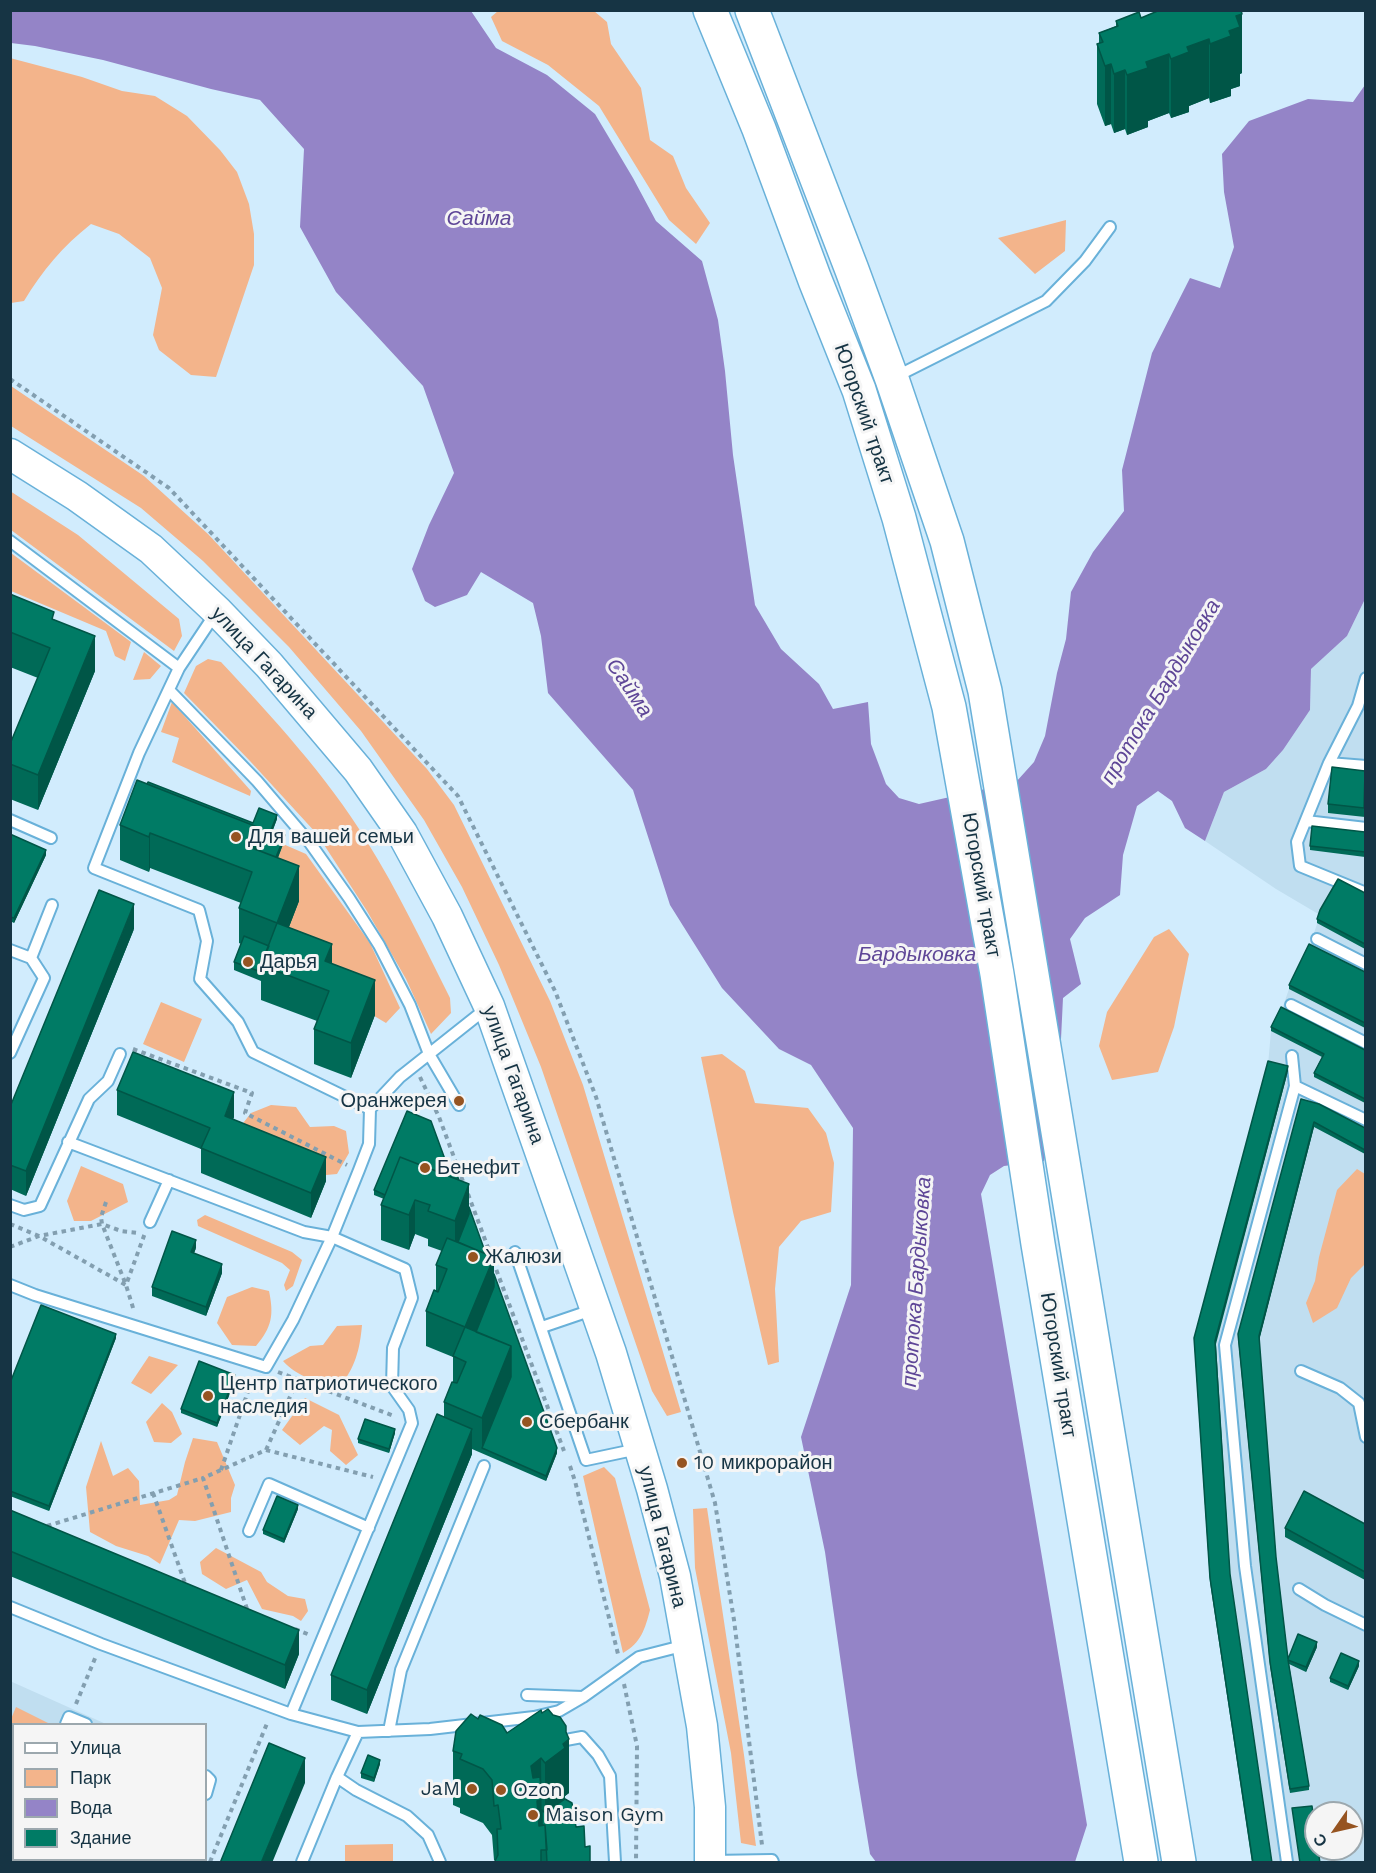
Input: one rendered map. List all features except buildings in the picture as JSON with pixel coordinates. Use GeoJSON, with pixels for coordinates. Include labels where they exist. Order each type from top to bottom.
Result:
{"type":"FeatureCollection","features":[{"type":"Feature","properties":{"kind":"main road","name":"Югорский тракт"},"geometry":{"type":"LineString","coordinates":[[710,10],[759,129],[859,390],[899,518],[949,707],[997,974],[1038,1244],[1140,1863]]}},
{"type":"Feature","properties":{"kind":"main road","name":"Югорский тракт"},"geometry":{"type":"LineString","coordinates":[[752,10],[892,379],[946,541],[985,691],[1179,1863]]}},
{"type":"Feature","properties":{"kind":"main road","name":"улица Гагарина"},"geometry":{"type":"LineString","coordinates":[[10,454],[77,496],[151,549],[217,611],[269,665],[358,770],[396,824],[447,916],[489,1006],[596,1309],[640,1449],[675,1576],[702,1726],[710,1807],[710,1862]]}},
{"type":"Feature","properties":{"kind":"lane"},"geometry":{"type":"LineString","coordinates":[[892,379],[1046,301],[1085,261],[1110,227]]}},
{"type":"Feature","properties":{"kind":"lane"},"geometry":{"type":"LineString","coordinates":[[10,541],[178,668]]}},
{"type":"Feature","properties":{"kind":"lane"},"geometry":{"type":"LineString","coordinates":[[217,611],[178,668],[139,753],[94,868],[199,910],[207,941],[200,979],[238,1022],[252,1052],[370,1109]]}},
{"type":"Feature","properties":{"kind":"lane"},"geometry":{"type":"LineString","coordinates":[[1365,678],[1362,706],[1329,763],[1297,843],[1300,866],[1365,893]]}},
{"type":"Feature","properties":{"kind":"lane"},"geometry":{"type":"LineString","coordinates":[[169,690],[257,781],[310,843],[349,898],[379,945],[410,1005],[429,1054],[459,1106]]}},
{"type":"Feature","properties":{"kind":"lane"},"geometry":{"type":"LineString","coordinates":[[1329,763],[1365,766]]}},
{"type":"Feature","properties":{"kind":"lane"},"geometry":{"type":"LineString","coordinates":[[10,820],[51,838]]}},
{"type":"Feature","properties":{"kind":"lane"},"geometry":{"type":"LineString","coordinates":[[1306,821],[1365,828]]}},
{"type":"Feature","properties":{"kind":"lane"},"geometry":{"type":"LineString","coordinates":[[31,958],[52,904]]}},
{"type":"Feature","properties":{"kind":"lane"},"geometry":{"type":"LineString","coordinates":[[1317,939],[1365,963]]}},
{"type":"Feature","properties":{"kind":"lane"},"geometry":{"type":"LineString","coordinates":[[10,950],[31,958],[44,978],[10,1053]]}},
{"type":"Feature","properties":{"kind":"lane"},"geometry":{"type":"LineString","coordinates":[[1291,1005],[1365,1043]]}},
{"type":"Feature","properties":{"kind":"lane"},"geometry":{"type":"LineString","coordinates":[[10,1285],[35,1295],[262,1366],[293,1320],[332,1237],[369,1144],[370,1109],[400,1077],[489,1006]]}},
{"type":"Feature","properties":{"kind":"lane"},"geometry":{"type":"LineString","coordinates":[[10,1205],[24,1210],[40,1206],[89,1099],[108,1081],[120,1054]]}},
{"type":"Feature","properties":{"kind":"lane"},"geometry":{"type":"LineString","coordinates":[[1287,1863],[1245,1566],[1225,1345],[1295,1086],[1292,1056]]}},
{"type":"Feature","properties":{"kind":"lane"},"geometry":{"type":"LineString","coordinates":[[1295,1086],[1365,1120]]}},
{"type":"Feature","properties":{"kind":"lane"},"geometry":{"type":"LineString","coordinates":[[68,1142],[304,1232],[332,1237],[405,1269],[412,1298],[393,1348],[392,1386],[409,1410],[412,1423],[291,1714]]}},
{"type":"Feature","properties":{"kind":"lane"},"geometry":{"type":"LineString","coordinates":[[150,1222],[169,1180]]}},
{"type":"Feature","properties":{"kind":"lane"},"geometry":{"type":"LineString","coordinates":[[515,1252],[586,1460],[640,1449]]}},
{"type":"Feature","properties":{"kind":"lane"},"geometry":{"type":"LineString","coordinates":[[542,1327],[596,1309]]}},
{"type":"Feature","properties":{"kind":"lane"},"geometry":{"type":"LineString","coordinates":[[1301,1371],[1340,1388],[1359,1403],[1365,1437]]}},
{"type":"Feature","properties":{"kind":"lane"},"geometry":{"type":"LineString","coordinates":[[389,1731],[402,1670],[484,1466]]}},
{"type":"Feature","properties":{"kind":"lane"},"geometry":{"type":"LineString","coordinates":[[249,1531],[269,1484],[369,1528]]}},
{"type":"Feature","properties":{"kind":"lane"},"geometry":{"type":"LineString","coordinates":[[1299,1588],[1325,1605],[1365,1625]]}},
{"type":"Feature","properties":{"kind":"lane"},"geometry":{"type":"LineString","coordinates":[[10,1607],[100,1644],[291,1714],[358,1732],[534,1721],[559,1711],[583,1697],[639,1657],[687,1645]]}},
{"type":"Feature","properties":{"kind":"lane"},"geometry":{"type":"LineString","coordinates":[[527,1695],[583,1697]]}},
{"type":"Feature","properties":{"kind":"lane"},"geometry":{"type":"LineString","coordinates":[[67,1723],[69,1718],[81,1723]]}},
{"type":"Feature","properties":{"kind":"lane"},"geometry":{"type":"LineString","coordinates":[[302,1863],[358,1732]]}},
{"type":"Feature","properties":{"kind":"lane"},"geometry":{"type":"LineString","coordinates":[[544,1743],[582,1737],[598,1755],[610,1776],[615,1863]]}},
{"type":"Feature","properties":{"kind":"lane"},"geometry":{"type":"LineString","coordinates":[[207,1777],[210,1780],[207,1790]]}},
{"type":"Feature","properties":{"kind":"lane"},"geometry":{"type":"LineString","coordinates":[[337,1777],[356,1790],[407,1816],[428,1835],[440,1863]]}},
{"type":"Feature","properties":{"kind":"lane"},"geometry":{"type":"LineString","coordinates":[[710,1862],[772,1860],[773,1863]]}},
{"type":"Feature","properties":{"kind":"path"},"geometry":{"type":"LineString","coordinates":[[120,1054],[124,1045],[252,1093],[245,1113],[359,1170]]}},
{"type":"Feature","properties":{"kind":"path"},"geometry":{"type":"LineString","coordinates":[[415,1066],[439,1117],[575,1480],[622,1669],[637,1746],[636,1863]]}},
{"type":"Feature","properties":{"kind":"path"},"geometry":{"type":"LineString","coordinates":[[106,1202],[101,1218],[102,1224],[126,1285],[138,1327]]}},
{"type":"Feature","properties":{"kind":"path"},"geometry":{"type":"LineString","coordinates":[[126,1285],[150,1222]]}},
{"type":"Feature","properties":{"kind":"path"},"geometry":{"type":"LineString","coordinates":[[10,1224],[39,1236],[126,1285]]}},
{"type":"Feature","properties":{"kind":"path"},"geometry":{"type":"LineString","coordinates":[[10,1247],[39,1236],[102,1224],[121,1231],[145,1233]]}},
{"type":"Feature","properties":{"kind":"path"},"geometry":{"type":"LineString","coordinates":[[221,1470],[262,1366],[412,1423]]}},
{"type":"Feature","properties":{"kind":"path"},"geometry":{"type":"LineString","coordinates":[[266,1450],[298,1379]]}},
{"type":"Feature","properties":{"kind":"path"},"geometry":{"type":"LineString","coordinates":[[47,1526],[203,1478]]}},
{"type":"Feature","properties":{"kind":"path"},"geometry":{"type":"LineString","coordinates":[[153,1493],[185,1583]]}},
{"type":"Feature","properties":{"kind":"path"},"geometry":{"type":"LineString","coordinates":[[38,1522],[58,1530]]}},
{"type":"Feature","properties":{"kind":"path"},"geometry":{"type":"LineString","coordinates":[[174,1579],[195,1588]]}},
{"type":"Feature","properties":{"kind":"path"},"geometry":{"type":"LineString","coordinates":[[237,1605],[247,1609]]}},
{"type":"Feature","properties":{"kind":"path"},"geometry":{"type":"LineString","coordinates":[[290,1627],[322,1640]]}},
{"type":"Feature","properties":{"kind":"path"},"geometry":{"type":"LineString","coordinates":[[82,1692],[93,1665]]}},
{"type":"Feature","properties":{"kind":"path"},"geometry":{"type":"LineString","coordinates":[[210,1863],[274,1707]]}},
{"type":"Feature","properties":{"kind":"shaded area"},"geometry":{"type":"Polygon","coordinates":[[[1365,599],[1365,1862],[1252,1862],[1210,1583],[1194,1342],[1268,1065],[1271,1031],[1309,948],[1320,915],[1276,889],[1205,841],[1224,792],[1266,769],[1283,750],[1310,710],[1311,669],[1347,636],[1365,599]]]}},
{"type":"Feature","properties":{"kind":"shaded area"},"geometry":{"type":"Polygon","coordinates":[[[10,1681],[104,1723],[12,1723],[12,1861],[186,1861],[11,1862],[10,1681]]]}},
{"type":"Feature","properties":{"kind":"green space"},"geometry":{"type":"Polygon","coordinates":[[[498,11],[594,11],[607,22],[611,44],[641,88],[650,140],[673,156],[686,188],[710,223],[696,244],[669,220],[599,106],[548,65],[502,41],[491,17],[498,11]]]}},
{"type":"Feature","properties":{"kind":"green space"},"geometry":{"type":"Polygon","coordinates":[[[10,58],[82,77],[122,91],[155,96],[187,116],[220,150],[237,172],[249,204],[254,234],[254,265],[216,377],[191,375],[159,350],[153,335],[162,288],[150,258],[119,234],[91,224],[54,260],[24,301],[11,303],[10,58]]]}},
{"type":"Feature","properties":{"kind":"green space"},"geometry":{"type":"Polygon","coordinates":[[[1066,220],[1065,251],[1035,274],[998,238],[1066,220]]]}},
{"type":"Feature","properties":{"kind":"green space"},"geometry":{"type":"Polygon","coordinates":[[[11,386],[144,476],[208,534],[427,769],[454,805],[550,1001],[583,1085],[681,1412],[667,1416],[652,1391],[541,1067],[499,965],[462,887],[424,820],[361,731],[289,647],[203,561],[141,508],[11,426],[11,386]]]}},
{"type":"Feature","properties":{"kind":"green space"},"geometry":{"type":"Polygon","coordinates":[[[10,491],[78,535],[179,619],[182,636],[174,651],[11,530],[10,491]]]}},
{"type":"Feature","properties":{"kind":"green space"},"geometry":{"type":"Polygon","coordinates":[[[11,553],[131,642],[125,661],[115,656],[106,631],[11,591],[11,553]]]}},
{"type":"Feature","properties":{"kind":"green space"},"geometry":{"type":"Polygon","coordinates":[[[144,652],[161,666],[150,679],[133,680],[144,652]]]}},
{"type":"Feature","properties":{"kind":"green space"},"geometry":{"type":"Polygon","coordinates":[[[208,659],[221,662],[298,748],[351,816],[378,859],[450,998],[451,1013],[431,1034],[406,979],[367,911],[317,834],[184,693],[196,666],[208,659]]]}},
{"type":"Feature","properties":{"kind":"green space"},"geometry":{"type":"Polygon","coordinates":[[[172,702],[251,791],[250,796],[172,762],[179,738],[161,732],[172,702]]]}},
{"type":"Feature","properties":{"kind":"green space"},"geometry":{"type":"Polygon","coordinates":[[[283,844],[306,854],[370,943],[400,1008],[386,1023],[277,958],[266,888],[283,844]]]}},
{"type":"Feature","properties":{"kind":"green space"},"geometry":{"type":"Polygon","coordinates":[[[1169,929],[1189,954],[1174,1027],[1158,1072],[1112,1080],[1099,1046],[1107,1012],[1154,937],[1169,929]]]}},
{"type":"Feature","properties":{"kind":"green space"},"geometry":{"type":"Polygon","coordinates":[[[161,1002],[202,1019],[184,1062],[143,1044],[161,1002]]]}},
{"type":"Feature","properties":{"kind":"green space"},"geometry":{"type":"Polygon","coordinates":[[[722,1054],[745,1071],[755,1103],[808,1108],[826,1133],[834,1163],[831,1212],[801,1221],[779,1247],[775,1289],[779,1362],[768,1365],[701,1057],[722,1054]]]}},
{"type":"Feature","properties":{"kind":"green space"},"geometry":{"type":"Polygon","coordinates":[[[271,1105],[296,1107],[310,1127],[334,1126],[346,1131],[349,1153],[337,1174],[326,1175],[244,1140],[240,1127],[251,1113],[271,1105]]]}},
{"type":"Feature","properties":{"kind":"green space"},"geometry":{"type":"Polygon","coordinates":[[[81,1166],[123,1184],[128,1202],[91,1221],[74,1221],[67,1201],[81,1166]]]}},
{"type":"Feature","properties":{"kind":"green space"},"geometry":{"type":"Polygon","coordinates":[[[1357,1169],[1365,1174],[1365,1264],[1351,1278],[1337,1308],[1313,1323],[1306,1303],[1315,1281],[1337,1190],[1357,1169]]]}},
{"type":"Feature","properties":{"kind":"green space"},"geometry":{"type":"Polygon","coordinates":[[[205,1215],[292,1252],[302,1260],[293,1286],[286,1291],[284,1285],[290,1270],[282,1263],[198,1226],[197,1220],[205,1215]]]}},
{"type":"Feature","properties":{"kind":"green space"},"geometry":{"type":"Polygon","coordinates":[[[252,1287],[269,1291],[271,1314],[268,1327],[256,1346],[232,1345],[217,1323],[227,1297],[252,1287]]]}},
{"type":"Feature","properties":{"kind":"green space"},"geometry":{"type":"Polygon","coordinates":[[[362,1325],[356,1358],[339,1387],[309,1378],[295,1371],[283,1361],[310,1346],[323,1345],[337,1326],[362,1325]]]}},
{"type":"Feature","properties":{"kind":"green space"},"geometry":{"type":"Polygon","coordinates":[[[149,1356],[178,1365],[151,1394],[131,1383],[149,1356]]]}},
{"type":"Feature","properties":{"kind":"green space"},"geometry":{"type":"Polygon","coordinates":[[[305,1398],[339,1415],[358,1455],[346,1465],[330,1451],[332,1430],[324,1426],[300,1445],[282,1430],[305,1398]]]}},
{"type":"Feature","properties":{"kind":"green space"},"geometry":{"type":"Polygon","coordinates":[[[162,1403],[172,1412],[182,1434],[171,1443],[154,1442],[146,1422],[162,1403]]]}},
{"type":"Feature","properties":{"kind":"green space"},"geometry":{"type":"Polygon","coordinates":[[[193,1438],[217,1442],[235,1485],[231,1498],[231,1512],[195,1521],[179,1520],[160,1564],[148,1556],[116,1546],[90,1532],[86,1487],[101,1441],[113,1476],[128,1468],[139,1481],[140,1505],[169,1500],[177,1495],[193,1438]]]}},
{"type":"Feature","properties":{"kind":"green space"},"geometry":{"type":"Polygon","coordinates":[[[604,1467],[615,1478],[650,1610],[641,1635],[634,1645],[623,1653],[583,1476],[604,1467]]]}},
{"type":"Feature","properties":{"kind":"green space"},"geometry":{"type":"Polygon","coordinates":[[[707,1508],[756,1846],[741,1843],[731,1753],[695,1568],[693,1509],[707,1508]]]}},
{"type":"Feature","properties":{"kind":"green space"},"geometry":{"type":"Polygon","coordinates":[[[216,1548],[261,1572],[267,1582],[288,1596],[305,1599],[308,1611],[301,1621],[293,1616],[262,1609],[247,1580],[226,1589],[202,1574],[200,1562],[216,1548]]]}},
{"type":"Feature","properties":{"kind":"green space"},"geometry":{"type":"Polygon","coordinates":[[[16,1707],[48,1723],[12,1723],[11,1801],[11,1719],[16,1707]]]}},
{"type":"Feature","properties":{"kind":"green space"},"geometry":{"type":"Polygon","coordinates":[[[393,1844],[393,1862],[345,1862],[345,1845],[393,1844]]]}},
{"type":"Feature","properties":{"kind":"water","name":"Бардыковка"},"geometry":{"type":"Polygon","coordinates":[[[11,11],[471,11],[496,48],[547,75],[595,114],[656,221],[702,261],[718,320],[733,455],[755,605],[781,649],[819,684],[833,709],[868,702],[871,744],[886,784],[899,798],[919,804],[1016,782],[1034,762],[1045,736],[1066,639],[1071,592],[1093,552],[1124,511],[1122,470],[1152,353],[1190,278],[1220,288],[1234,247],[1224,192],[1222,154],[1249,121],[1308,99],[1353,102],[1365,85],[1365,599],[1347,636],[1311,669],[1310,710],[1283,750],[1266,769],[1224,792],[1205,841],[1185,828],[1172,801],[1158,791],[1137,806],[1123,855],[1120,895],[1085,918],[1070,939],[1081,984],[1063,998],[1059,1080],[1044,1161],[1004,1166],[990,1175],[981,1194],[1087,1825],[1075,1862],[876,1862],[870,1854],[825,1552],[801,1437],[851,1285],[853,1128],[811,1065],[779,1049],[722,988],[670,905],[633,790],[548,693],[541,636],[533,603],[481,572],[467,595],[435,607],[425,601],[412,569],[429,525],[454,473],[423,386],[336,292],[300,227],[304,149],[260,100],[103,60],[11,43],[11,11]]]}},
{"type":"Feature","properties":{"kind":"place","name":"Для вашей семьи"},"geometry":{"type":"Point","coordinates":[236,837]}},
{"type":"Feature","properties":{"kind":"place","name":"Дарья"},"geometry":{"type":"Point","coordinates":[248,962]}},
{"type":"Feature","properties":{"kind":"place","name":"Оранжерея"},"geometry":{"type":"Point","coordinates":[459,1101]}},
{"type":"Feature","properties":{"kind":"place","name":"Бенефит"},"geometry":{"type":"Point","coordinates":[425,1168]}},
{"type":"Feature","properties":{"kind":"place","name":"Жалюзи"},"geometry":{"type":"Point","coordinates":[473,1257]}},
{"type":"Feature","properties":{"kind":"place","name":"Центр патриотического наследия"},"geometry":{"type":"Point","coordinates":[208,1396]}},
{"type":"Feature","properties":{"kind":"place","name":"Сбербанк"},"geometry":{"type":"Point","coordinates":[527,1422]}},
{"type":"Feature","properties":{"kind":"place","name":"10 микрорайон"},"geometry":{"type":"Point","coordinates":[682,1463]}},
{"type":"Feature","properties":{"kind":"place","name":"JaM"},"geometry":{"type":"Point","coordinates":[472,1789]}},
{"type":"Feature","properties":{"kind":"place","name":"Ozon"},"geometry":{"type":"Point","coordinates":[501,1790]}},
{"type":"Feature","properties":{"kind":"place","name":"Maison Gym"},"geometry":{"type":"Point","coordinates":[533,1815]}},
{"type":"Feature","properties":{"kind":"water label","name":"Сайма"},"geometry":{"type":"Point","coordinates":[479,219]}},
{"type":"Feature","properties":{"kind":"water label","name":"Сайма"},"geometry":{"type":"Point","coordinates":[629,688]}},
{"type":"Feature","properties":{"kind":"water label","name":"протока Бардыковка"},"geometry":{"type":"Point","coordinates":[1161,692]}},
{"type":"Feature","properties":{"kind":"water label","name":"протока Бардыковка"},"geometry":{"type":"Point","coordinates":[917,1282]}}]}
